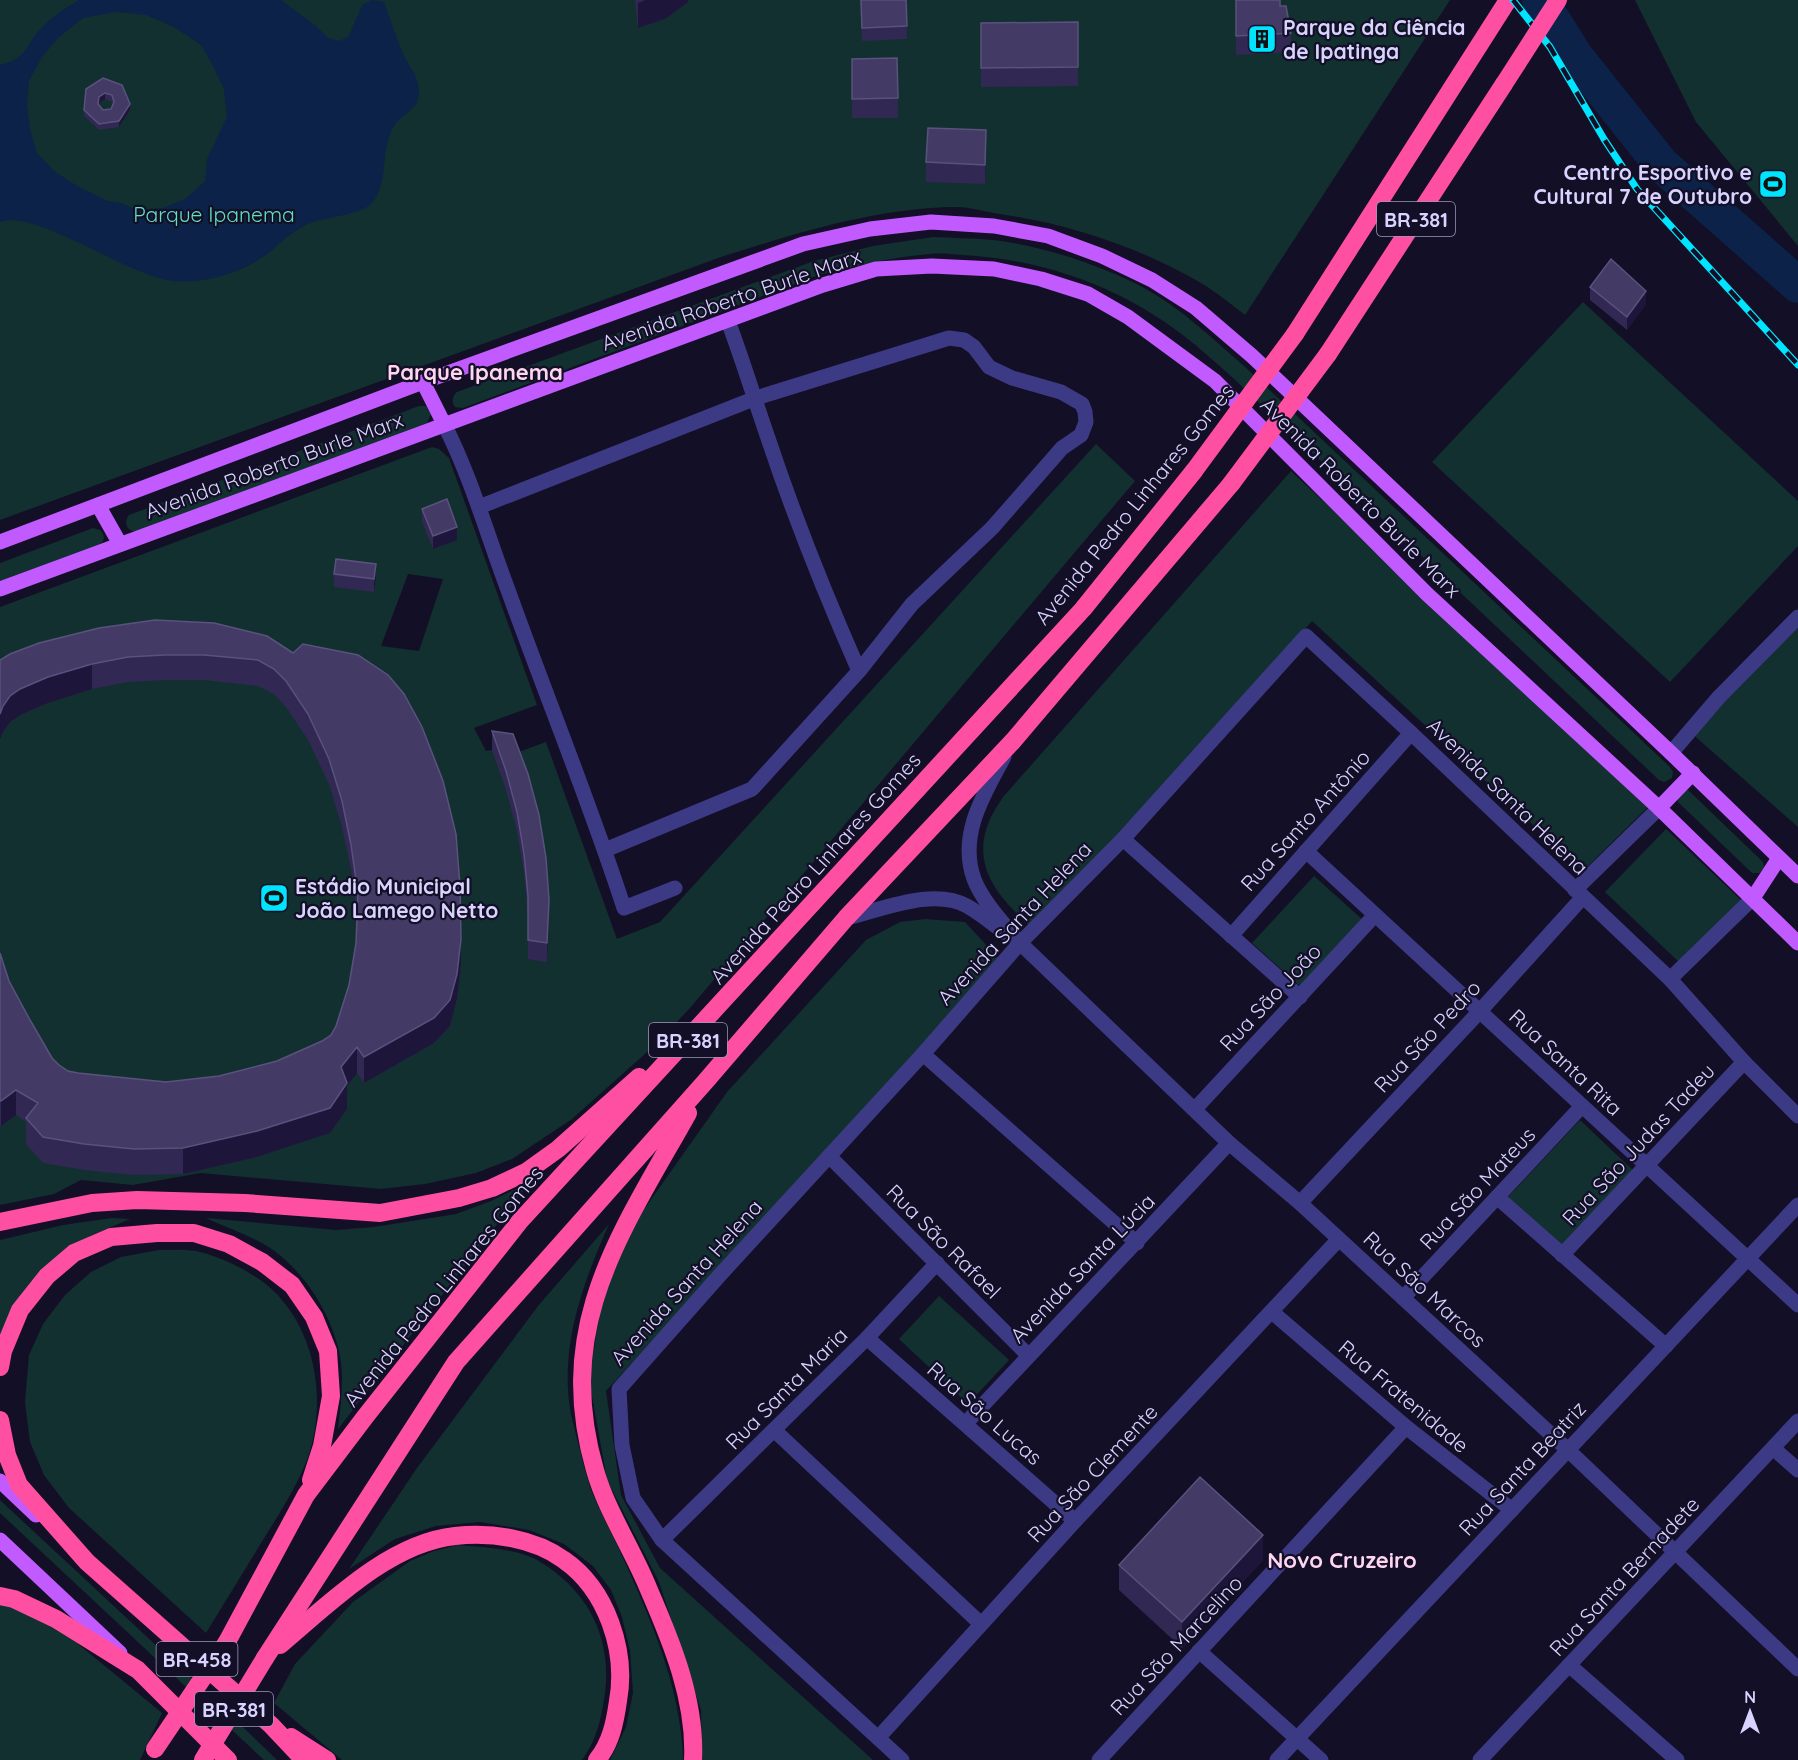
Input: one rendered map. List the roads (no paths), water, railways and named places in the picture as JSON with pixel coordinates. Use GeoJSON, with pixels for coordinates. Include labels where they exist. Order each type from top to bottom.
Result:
{"type":"FeatureCollection","features":[{"type":"Feature","properties":{"kind":"highway","name":"Avenida Pedro Linhares Gomes"},"geometry":{"type":"LineString","coordinates":[[152,1755],[227,1642],[306,1495],[520,1221],[1083,609],[1194,471],[1295,334],[1508,0]]}},
{"type":"Feature","properties":{"kind":"highway","name":"BR-381"},"geometry":{"type":"LineString","coordinates":[[203,1760],[265,1658],[456,1362],[705,1082],[846,918],[1013,741],[1231,484],[1328,354],[1558,0]]}},
{"type":"Feature","properties":{"kind":"highway"},"geometry":{"type":"LineString","coordinates":[[0,1222],[92,1203],[137,1200],[245,1203],[380,1213],[459,1198],[492,1188],[526,1172],[558,1149],[721,1004]]}},
{"type":"Feature","properties":{"kind":"highway"},"geometry":{"type":"LineString","coordinates":[[693,1760],[689,1706],[677,1662],[639,1565],[595,1470],[584,1415],[582,1369],[585,1334],[611,1252],[705,1082]]}},
{"type":"Feature","properties":{"kind":"highway"},"geometry":{"type":"LineString","coordinates":[[0,1367],[3,1351],[20,1310],[47,1276],[74,1253],[111,1237],[158,1233],[194,1233],[229,1244],[262,1262],[292,1285],[314,1317],[328,1352],[331,1396],[322,1446],[306,1495]]}},
{"type":"Feature","properties":{"kind":"highway"},"geometry":{"type":"LineString","coordinates":[[0,1420],[7,1455],[19,1485],[87,1562]]}},
{"type":"Feature","properties":{"kind":"highway"},"geometry":{"type":"LineString","coordinates":[[265,1658],[345,1590],[384,1563],[420,1544],[454,1536],[492,1535],[531,1543],[564,1560],[593,1588],[610,1621],[620,1653],[620,1691],[614,1727],[597,1760]]}},
{"type":"Feature","properties":{"kind":"highway","name":"BR-458"},"geometry":{"type":"LineString","coordinates":[[87,1562],[271,1725],[304,1760]]}},
{"type":"Feature","properties":{"kind":"highway"},"geometry":{"type":"LineString","coordinates":[[0,1596],[14,1599],[56,1619],[138,1670]]}},
{"type":"Feature","properties":{"kind":"highway","name":"BR-458"},"geometry":{"type":"LineString","coordinates":[[138,1670],[228,1760]]}},
{"type":"Feature","properties":{"kind":"highway"},"geometry":{"type":"LineString","coordinates":[[271,1725],[327,1760]]}},
{"type":"Feature","properties":{"kind":"main road","name":"Avenida Roberto Burle Marx"},"geometry":{"type":"LineString","coordinates":[[0,543],[423,382],[803,244],[835,235],[931,222],[994,226],[1048,236],[1102,256],[1142,275],[1196,308],[1252,356],[1693,773],[1798,876]]}},
{"type":"Feature","properties":{"kind":"main road","name":"Avenida Roberto Burle Marx"},"geometry":{"type":"LineString","coordinates":[[0,589],[823,285],[876,270],[932,266],[994,269],[1041,279],[1088,294],[1128,317],[1215,381],[1427,594],[1659,808],[1798,943]]}},
{"type":"Feature","properties":{"kind":"main road"},"geometry":{"type":"LineString","coordinates":[[423,382],[444,424]]}},
{"type":"Feature","properties":{"kind":"main road"},"geometry":{"type":"LineString","coordinates":[[98,505],[120,544]]}},
{"type":"Feature","properties":{"kind":"main road"},"geometry":{"type":"LineString","coordinates":[[1659,808],[1693,773]]}},
{"type":"Feature","properties":{"kind":"main road"},"geometry":{"type":"LineString","coordinates":[[1753,898],[1779,858]]}},
{"type":"Feature","properties":{"kind":"main road","name":"BR-458"},"geometry":{"type":"LineString","coordinates":[[0,1481],[87,1562]]}},
{"type":"Feature","properties":{"kind":"main road","name":"BR-458"},"geometry":{"type":"LineString","coordinates":[[0,1540],[138,1670]]}},
{"type":"Feature","properties":{"kind":"street"},"geometry":{"type":"LineString","coordinates":[[728,321],[776,460],[838,623],[859,671]]}},
{"type":"Feature","properties":{"kind":"street"},"geometry":{"type":"LineString","coordinates":[[479,507],[756,398],[949,338],[964,340],[974,347],[989,367],[1012,378],[1061,392],[1082,404],[1085,412],[1086,422],[1081,435],[1062,448],[992,528],[912,604],[859,671],[752,789],[605,850]]}},
{"type":"Feature","properties":{"kind":"street"},"geometry":{"type":"LineString","coordinates":[[444,424],[479,507],[563,742],[585,792],[624,908],[675,888]]}},
{"type":"Feature","properties":{"kind":"street"},"geometry":{"type":"LineString","coordinates":[[1671,753],[1719,697],[1798,617]]}},
{"type":"Feature","properties":{"kind":"street","name":"Avenida Santa Helena"},"geometry":{"type":"LineString","coordinates":[[902,1760],[662,1540],[633,1498],[622,1445],[619,1389],[1020,944],[1123,838],[1306,636],[1670,979],[1744,1062],[1798,1116]]}},
{"type":"Feature","properties":{"kind":"street","name":"Rua Santo Antônio"},"geometry":{"type":"LineString","coordinates":[[1231,936],[1411,733]]}},
{"type":"Feature","properties":{"kind":"street"},"geometry":{"type":"LineString","coordinates":[[1013,741],[981,798],[973,821],[969,856],[974,880],[992,909],[1020,944]]}},
{"type":"Feature","properties":{"kind":"street","name":"Rua São Pedro"},"geometry":{"type":"LineString","coordinates":[[1300,1203],[1480,1011],[1579,893],[1659,808]]}},
{"type":"Feature","properties":{"kind":"street"},"geometry":{"type":"LineString","coordinates":[[1123,838],[1300,997]]}},
{"type":"Feature","properties":{"kind":"street","name":"Rua Santa Rita"},"geometry":{"type":"LineString","coordinates":[[1306,850],[1798,1305]]}},
{"type":"Feature","properties":{"kind":"street"},"geometry":{"type":"LineString","coordinates":[[846,918],[905,902],[934,898],[956,901],[968,906],[1020,944]]}},
{"type":"Feature","properties":{"kind":"street"},"geometry":{"type":"LineString","coordinates":[[1670,979],[1753,898]]}},
{"type":"Feature","properties":{"kind":"street","name":"Rua São João"},"geometry":{"type":"LineString","coordinates":[[1195,1108],[1376,915]]}},
{"type":"Feature","properties":{"kind":"street","name":"Rua São Marcos"},"geometry":{"type":"LineString","coordinates":[[1020,944],[1195,1108],[1229,1143],[1300,1203],[1568,1450],[1798,1669]]}},
{"type":"Feature","properties":{"kind":"street"},"geometry":{"type":"LineString","coordinates":[[923,1054],[1137,1243]]}},
{"type":"Feature","properties":{"kind":"street","name":"Rua São Judas Tadeu"},"geometry":{"type":"LineString","coordinates":[[1562,1255],[1744,1062]]}},
{"type":"Feature","properties":{"kind":"street","name":"Rua São Mateus"},"geometry":{"type":"LineString","coordinates":[[1403,1298],[1582,1106]]}},
{"type":"Feature","properties":{"kind":"street","name":"Avenida Santa Lúcia"},"geometry":{"type":"LineString","coordinates":[[966,1423],[1229,1143]]}},
{"type":"Feature","properties":{"kind":"street","name":"Rua São Rafael"},"geometry":{"type":"LineString","coordinates":[[829,1156],[1028,1355]]}},
{"type":"Feature","properties":{"kind":"street"},"geometry":{"type":"LineString","coordinates":[[1497,1197],[1666,1346]]}},
{"type":"Feature","properties":{"kind":"street","name":"Rua Santa Beatriz"},"geometry":{"type":"LineString","coordinates":[[1277,1760],[1798,1205]]}},
{"type":"Feature","properties":{"kind":"street","name":"Rua São Clemente"},"geometry":{"type":"LineString","coordinates":[[878,1738],[1075,1521],[1339,1239]]}},
{"type":"Feature","properties":{"kind":"street","name":"Rua Santa Maria"},"geometry":{"type":"LineString","coordinates":[[662,1540],[867,1338],[937,1263]]}},
{"type":"Feature","properties":{"kind":"street","name":"Rua Fratenidade"},"geometry":{"type":"LineString","coordinates":[[1272,1312],[1406,1427],[1512,1510]]}},
{"type":"Feature","properties":{"kind":"street","name":"Rua São Lucas"},"geometry":{"type":"LineString","coordinates":[[867,1338],[1075,1521]]}},
{"type":"Feature","properties":{"kind":"street","name":"Rua Santa Bernadete"},"geometry":{"type":"LineString","coordinates":[[1480,1760],[1798,1421]]}},
{"type":"Feature","properties":{"kind":"street","name":"Rua São Marcelino"},"geometry":{"type":"LineString","coordinates":[[1098,1760],[1406,1427]]}},
{"type":"Feature","properties":{"kind":"street"},"geometry":{"type":"LineString","coordinates":[[774,1430],[981,1624]]}},
{"type":"Feature","properties":{"kind":"street"},"geometry":{"type":"LineString","coordinates":[[1773,1448],[1798,1470]]}},
{"type":"Feature","properties":{"kind":"street"},"geometry":{"type":"LineString","coordinates":[[1199,1651],[1321,1760]]}},
{"type":"Feature","properties":{"kind":"street"},"geometry":{"type":"LineString","coordinates":[[1569,1665],[1677,1760]]}},
{"type":"Feature","properties":{"kind":"water"},"geometry":{"type":"Polygon","coordinates":[[[79,0],[281,0],[328,38],[339,41],[348,37],[363,4],[372,0],[384,2],[403,53],[416,77],[419,94],[414,107],[397,122],[391,132],[377,196],[372,203],[360,210],[303,227],[261,258],[238,271],[200,281],[174,281],[155,277],[36,225],[16,221],[0,222],[0,65],[21,55],[45,24],[79,0]],[[116,12],[83,18],[58,38],[42,57],[29,81],[27,105],[30,129],[37,153],[54,171],[77,186],[108,201],[122,203],[135,210],[163,208],[185,199],[205,181],[207,159],[227,117],[224,89],[201,45],[174,27],[146,15],[116,12]]]}},
{"type":"Feature","properties":{"kind":"waterway"},"geometry":{"type":"LineString","coordinates":[[1540,0],[1575,56],[1661,164],[1798,285]]}},
{"type":"Feature","properties":{"kind":"railway"},"geometry":{"type":"LineString","coordinates":[[1513,0],[1550,47],[1604,139],[1637,189],[1798,365]]}},
{"type":"Feature","properties":{"kind":"place","name":"Parque da Ciência de Ipatinga"},"geometry":{"type":"Point","coordinates":[1262,39]}},
{"type":"Feature","properties":{"kind":"place","name":"Centro Esportivo e Cultural 7 de Outubro"},"geometry":{"type":"Point","coordinates":[1773,184]}},
{"type":"Feature","properties":{"kind":"place","name":"Estádio Municipal João Lamego Netto"},"geometry":{"type":"Point","coordinates":[274,898]}},
{"type":"Feature","properties":{"kind":"district","name":"Parque Ipanema"},"geometry":{"type":"Point","coordinates":[475,372]}},
{"type":"Feature","properties":{"kind":"district","name":"Novo Cruzeiro"},"geometry":{"type":"Point","coordinates":[1342,1560]}}]}
